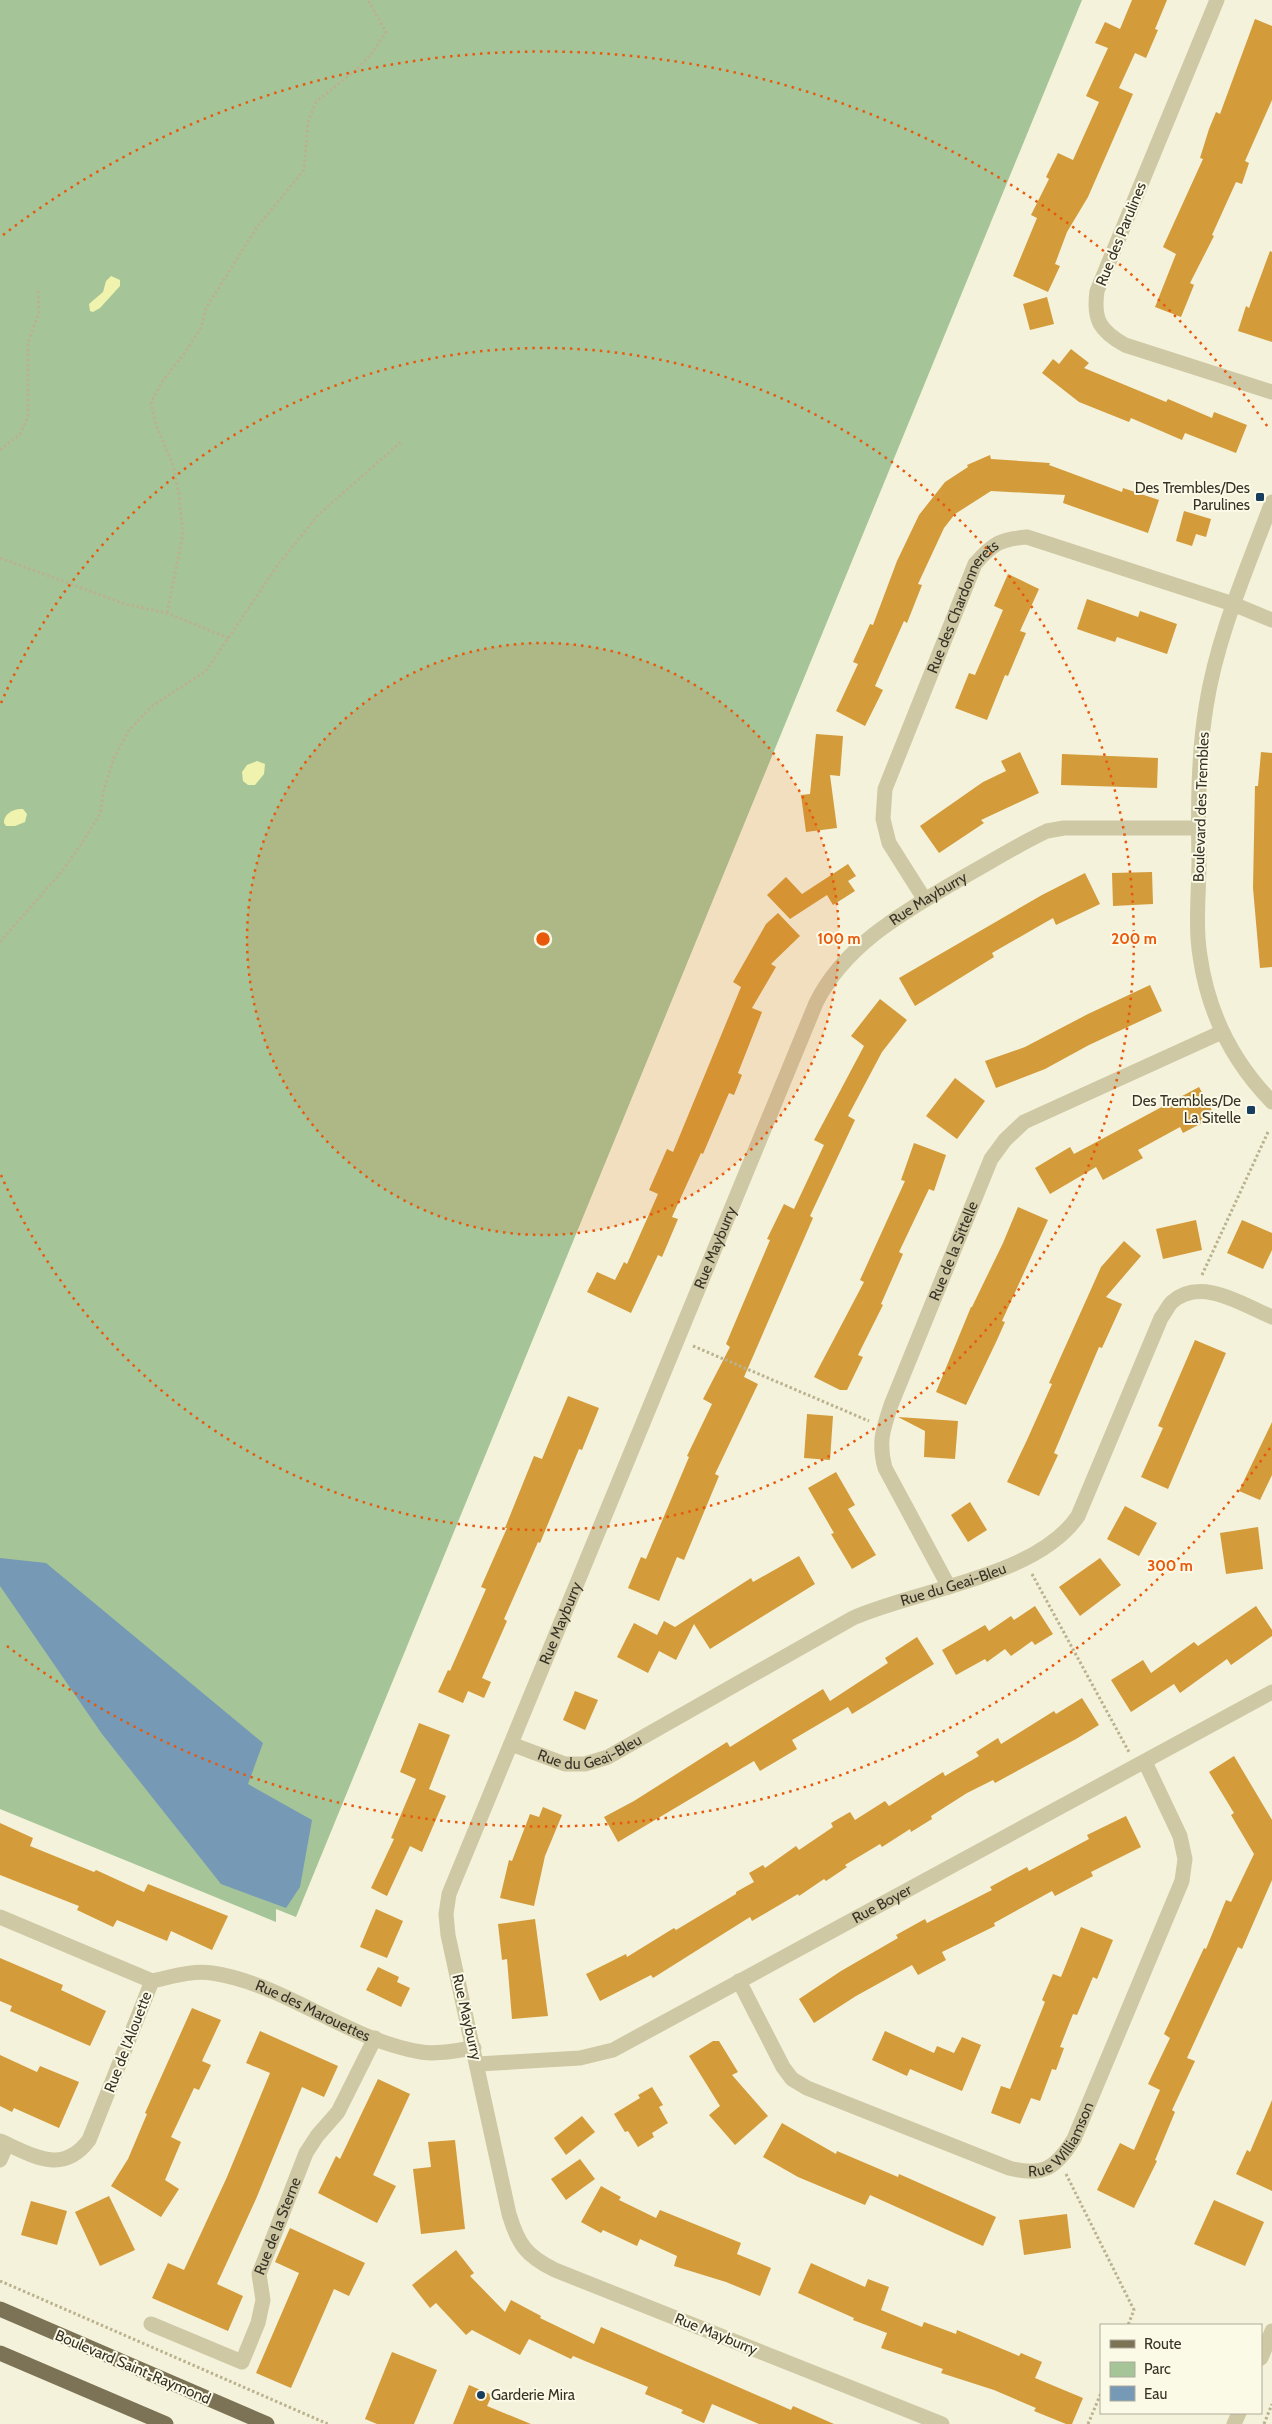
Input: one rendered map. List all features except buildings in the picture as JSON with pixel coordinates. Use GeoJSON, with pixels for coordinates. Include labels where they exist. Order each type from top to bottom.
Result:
{"type":"FeatureCollection","features":[{"type":"Feature","properties":{"kind":"main road","name":"Boulevard Saint-Raymond"},"geometry":{"type":"LineString","coordinates":[[0,2309],[267,2424]]}},
{"type":"Feature","properties":{"kind":"main road"},"geometry":{"type":"LineString","coordinates":[[0,2353],[166,2424]]}},
{"type":"Feature","properties":{"kind":"street","name":"Rue des Parulines"},"geometry":{"type":"LineString","coordinates":[[1217,0],[1097,291],[1095,309],[1100,324],[1109,336],[1125,344],[1272,392]]}},
{"type":"Feature","properties":{"kind":"street","name":"Boulevard des Trembles"},"geometry":{"type":"LineString","coordinates":[[1272,502],[1233,604],[1206,706],[1202,744],[1198,828],[1200,955],[1222,1032],[1252,1081],[1272,1102]]}},
{"type":"Feature","properties":{"kind":"street","name":"Rue des Chardonnerets"},"geometry":{"type":"LineString","coordinates":[[925,900],[889,843],[883,819],[885,788],[976,564],[988,549],[1005,539],[1027,537],[1233,604],[1272,620]]}},
{"type":"Feature","properties":{"kind":"street","name":"Rue Mayburry"},"geometry":{"type":"LineString","coordinates":[[942,2424],[538,2262],[524,2250],[515,2234],[448,1935],[446,1914],[449,1894],[824,986],[835,970],[866,940],[925,900],[1047,831],[1064,828],[1198,828]]}},
{"type":"Feature","properties":{"kind":"street","name":"Rue de la Sittelle"},"geometry":{"type":"LineString","coordinates":[[949,1587],[886,1468],[880,1450],[883,1427],[991,1159],[1005,1140],[1024,1122],[1222,1032]]}},
{"type":"Feature","properties":{"kind":"street","name":"Rue du Geai-Bleu"},"geometry":{"type":"LineString","coordinates":[[512,1744],[565,1764],[584,1764],[608,1757],[853,1618],[873,1610],[976,1579],[1052,1544],[1068,1531],[1078,1516],[1161,1318],[1171,1303],[1184,1294],[1200,1290],[1216,1294],[1272,1317]]}},
{"type":"Feature","properties":{"kind":"street","name":"Rue Boyer"},"geometry":{"type":"LineString","coordinates":[[478,2064],[596,2055],[613,2050],[1272,1692]]}},
{"type":"Feature","properties":{"kind":"street","name":"Rue Williamson"},"geometry":{"type":"LineString","coordinates":[[739,1981],[783,2067],[792,2079],[807,2088],[1009,2168],[1024,2172],[1041,2171],[1053,2166],[1074,2139],[1182,1881],[1184,1859],[1180,1836],[1141,1764]]}},
{"type":"Feature","properties":{"kind":"street","name":"Rue de l'Alouette"},"geometry":{"type":"LineString","coordinates":[[0,1917],[152,1981],[89,2140],[80,2153],[68,2160],[52,2161],[3,2142],[0,2160]]}},
{"type":"Feature","properties":{"kind":"street","name":"Rue des Marouettes"},"geometry":{"type":"LineString","coordinates":[[152,1981],[197,1972],[228,1977],[256,1986],[374,2038],[422,2053],[439,2053],[474,2048]]}},
{"type":"Feature","properties":{"kind":"street","name":"Rue de la Sterne"},"geometry":{"type":"LineString","coordinates":[[151,2324],[242,2362],[258,2323],[263,2300],[259,2274],[296,2177],[309,2147],[338,2112],[374,2038]]}},
{"type":"Feature","properties":{"kind":"street"},"geometry":{"type":"LineString","coordinates":[[1262,2356],[1272,2331]]}},
{"type":"Feature","properties":{"kind":"path"},"geometry":{"type":"LineString","coordinates":[[166,613],[182,534],[179,495],[173,465],[156,425],[151,402],[162,380],[184,354],[201,328],[206,308],[257,227],[304,170],[308,122],[316,102],[358,68],[373,52],[386,32],[368,0]]}},
{"type":"Feature","properties":{"kind":"path"},"geometry":{"type":"LineString","coordinates":[[0,450],[20,434],[28,416],[30,388],[27,357],[28,342],[39,313],[38,289]]}},
{"type":"Feature","properties":{"kind":"path"},"geometry":{"type":"LineString","coordinates":[[0,942],[63,870],[91,829],[100,814],[104,789],[114,758],[129,730],[152,706],[206,671],[277,566],[318,515],[402,441]]}},
{"type":"Feature","properties":{"kind":"path"},"geometry":{"type":"LineString","coordinates":[[0,558],[125,604],[166,613],[228,638]]}},
{"type":"Feature","properties":{"kind":"path"},"geometry":{"type":"LineString","coordinates":[[1199,1280],[1268,1132]]}},
{"type":"Feature","properties":{"kind":"path"},"geometry":{"type":"LineString","coordinates":[[678,1339],[883,1427]]}},
{"type":"Feature","properties":{"kind":"path"},"geometry":{"type":"LineString","coordinates":[[1023,1558],[1141,1764]]}},
{"type":"Feature","properties":{"kind":"path"},"geometry":{"type":"LineString","coordinates":[[1059,2160],[1134,2310],[1128,2324]]}},
{"type":"Feature","properties":{"kind":"path"},"geometry":{"type":"LineString","coordinates":[[0,2281],[328,2424]]}},
{"type":"Feature","properties":{"kind":"path"},"geometry":{"type":"LineString","coordinates":[[1088,2424],[1100,2395]]}},
{"type":"Feature","properties":{"kind":"path"},"geometry":{"type":"LineString","coordinates":[[1264,2424],[1272,2404]]}},
{"type":"Feature","properties":{"kind":"green space"},"geometry":{"type":"Polygon","coordinates":[[[0,0],[1082,0],[296,1917],[276,1909],[276,1922],[0,1809],[0,0]]]}},
{"type":"Feature","properties":{"kind":"sand"},"geometry":{"type":"Polygon","coordinates":[[[111,276],[120,280],[120,286],[100,308],[93,312],[90,311],[89,304],[103,292],[106,281],[111,276]]]}},
{"type":"Feature","properties":{"kind":"sand"},"geometry":{"type":"Polygon","coordinates":[[[257,761],[265,764],[264,774],[255,785],[248,785],[243,781],[242,772],[247,765],[257,761]]]}},
{"type":"Feature","properties":{"kind":"sand"},"geometry":{"type":"Polygon","coordinates":[[[23,809],[27,814],[25,822],[15,826],[6,826],[4,820],[7,814],[23,809]]]}},
{"type":"Feature","properties":{"kind":"water"},"geometry":{"type":"Polygon","coordinates":[[[0,1558],[46,1563],[263,1743],[248,1784],[312,1820],[300,1887],[286,1908],[221,1884],[102,1734],[0,1586],[0,1558]]]}},
{"type":"Feature","properties":{"kind":"place","name":"Des Trembles/Des Parulines"},"geometry":{"type":"Point","coordinates":[1260,497]}},
{"type":"Feature","properties":{"kind":"place","name":"Des Trembles/De La Sitelle"},"geometry":{"type":"Point","coordinates":[1251,1110]}},
{"type":"Feature","properties":{"kind":"place","name":"Garderie Mira"},"geometry":{"type":"Point","coordinates":[481,2395]}}]}
